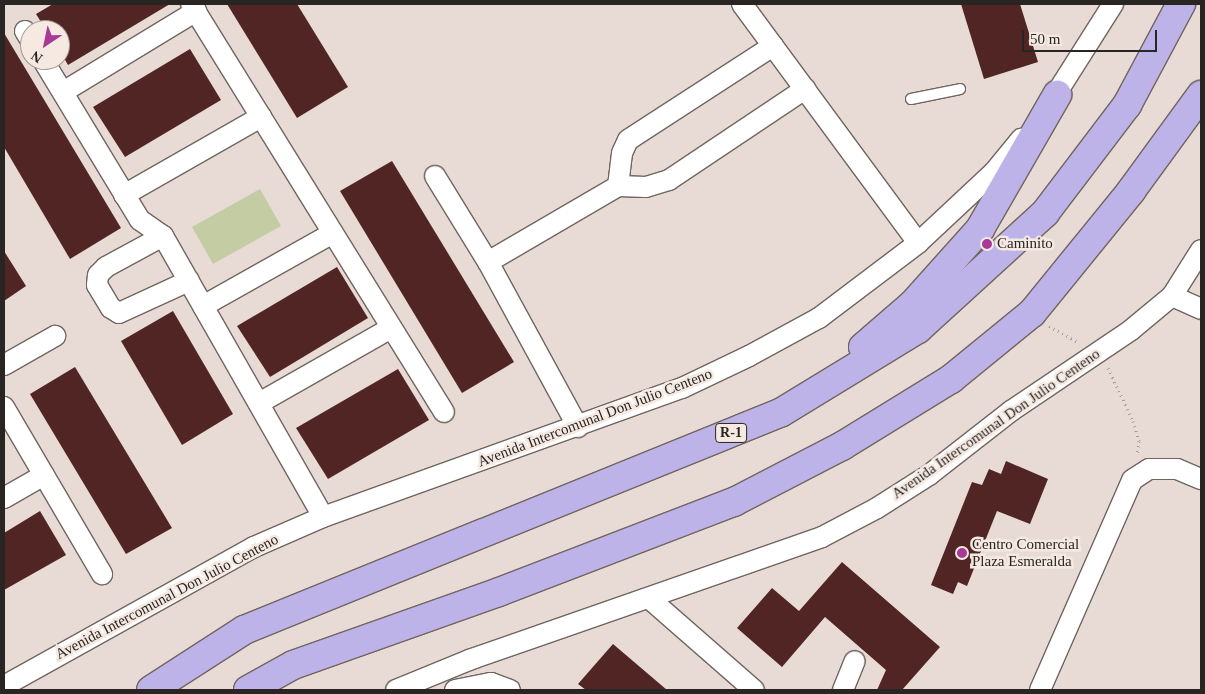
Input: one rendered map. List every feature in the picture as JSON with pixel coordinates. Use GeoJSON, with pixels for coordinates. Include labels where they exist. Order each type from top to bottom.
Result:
{"type":"FeatureCollection","features":[{"type":"Feature","properties":{"kind":"main road","name":"R-1"},"geometry":{"type":"LineString","coordinates":[[151,690],[244,630],[543,511],[782,412],[918,330],[1045,213],[1127,105],[1181,4]]}},
{"type":"Feature","properties":{"kind":"main road"},"geometry":{"type":"LineString","coordinates":[[798,402],[913,304],[951,264],[998,202],[1057,95]]}},
{"type":"Feature","properties":{"kind":"main road"},"geometry":{"type":"LineString","coordinates":[[248,690],[293,665],[499,592],[734,502],[842,446],[951,379],[1032,312],[1131,191],[1201,95]]}},
{"type":"Feature","properties":{"kind":"street"},"geometry":{"type":"LineString","coordinates":[[742,4],[918,243]]}},
{"type":"Feature","properties":{"kind":"street","name":"Avenida Intercomunal Don Julio Centeno"},"geometry":{"type":"LineString","coordinates":[[4,686],[254,547],[323,517],[578,427],[682,388],[749,356],[818,318],[918,243],[994,172],[1057,95],[1113,4]]}},
{"type":"Feature","properties":{"kind":"street"},"geometry":{"type":"LineString","coordinates":[[63,92],[193,8],[444,412]]}},
{"type":"Feature","properties":{"kind":"street"},"geometry":{"type":"LineString","coordinates":[[618,186],[622,153],[628,140],[773,46]]}},
{"type":"Feature","properties":{"kind":"street"},"geometry":{"type":"LineString","coordinates":[[49,70],[140,220],[163,236],[323,517]]}},
{"type":"Feature","properties":{"kind":"street"},"geometry":{"type":"LineString","coordinates":[[488,262],[618,186],[646,187],[669,180],[805,89]]}},
{"type":"Feature","properties":{"kind":"street"},"geometry":{"type":"LineString","coordinates":[[124,195],[261,117]]}},
{"type":"Feature","properties":{"kind":"street"},"geometry":{"type":"LineString","coordinates":[[436,176],[488,262],[578,427]]}},
{"type":"Feature","properties":{"kind":"street"},"geometry":{"type":"LineString","coordinates":[[203,306],[333,233]]}},
{"type":"Feature","properties":{"kind":"street"},"geometry":{"type":"LineString","coordinates":[[163,236],[106,267],[98,276],[97,285],[111,308],[119,313],[189,281]]}},
{"type":"Feature","properties":{"kind":"street","name":"Avenida Intercomunal Don Julio Centeno"},"geometry":{"type":"LineString","coordinates":[[396,690],[469,660],[650,599],[822,537],[877,508],[929,474],[1097,352],[1131,330],[1172,296],[1196,272],[1201,250]]}},
{"type":"Feature","properties":{"kind":"street"},"geometry":{"type":"LineString","coordinates":[[1172,296],[1201,309]]}},
{"type":"Feature","properties":{"kind":"street"},"geometry":{"type":"LineString","coordinates":[[259,403],[392,328]]}},
{"type":"Feature","properties":{"kind":"street"},"geometry":{"type":"LineString","coordinates":[[4,365],[54,336]]}},
{"type":"Feature","properties":{"kind":"street"},"geometry":{"type":"LineString","coordinates":[[4,407],[102,574]]}},
{"type":"Feature","properties":{"kind":"street"},"geometry":{"type":"LineString","coordinates":[[1040,690],[1132,480],[1149,469],[1178,469],[1201,479]]}},
{"type":"Feature","properties":{"kind":"street"},"geometry":{"type":"LineString","coordinates":[[4,498],[44,475]]}},
{"type":"Feature","properties":{"kind":"street"},"geometry":{"type":"LineString","coordinates":[[650,599],[754,690]]}},
{"type":"Feature","properties":{"kind":"street"},"geometry":{"type":"LineString","coordinates":[[843,690],[855,661]]}},
{"type":"Feature","properties":{"kind":"street"},"geometry":{"type":"LineString","coordinates":[[455,690],[490,682],[510,690]]}},
{"type":"Feature","properties":{"kind":"lane"},"geometry":{"type":"LineString","coordinates":[[911,99],[960,89]]}},
{"type":"Feature","properties":{"kind":"path"},"geometry":{"type":"LineString","coordinates":[[1032,312],[1054,330],[1097,352]]}},
{"type":"Feature","properties":{"kind":"path"},"geometry":{"type":"LineString","coordinates":[[1108,368],[1138,441],[1132,480]]}},
{"type":"Feature","properties":{"kind":"green space"},"geometry":{"type":"Polygon","coordinates":[[[260,189],[281,226],[213,264],[192,227],[260,189]]]}},
{"type":"Feature","properties":{"kind":"building"},"geometry":{"type":"Polygon","coordinates":[[[53,4],[170,4],[70,64],[70,20],[40,20],[36,14],[53,4]]]}},
{"type":"Feature","properties":{"kind":"building"},"geometry":{"type":"Polygon","coordinates":[[[227,4],[297,4],[348,87],[297,118],[227,4]]]}},
{"type":"Feature","properties":{"kind":"building"},"geometry":{"type":"Polygon","coordinates":[[[961,4],[1020,4],[1038,62],[984,79],[961,4]]]}},
{"type":"Feature","properties":{"kind":"building"},"geometry":{"type":"Polygon","coordinates":[[[4,33],[20,60],[20,70],[26,70],[121,228],[70,259],[4,147],[4,33]]]}},
{"type":"Feature","properties":{"kind":"building"},"geometry":{"type":"Polygon","coordinates":[[[190,49],[221,100],[125,157],[93,107],[190,49]]]}},
{"type":"Feature","properties":{"kind":"building"},"geometry":{"type":"Polygon","coordinates":[[[392,161],[514,362],[462,393],[340,191],[392,161]]]}},
{"type":"Feature","properties":{"kind":"building"},"geometry":{"type":"Polygon","coordinates":[[[4,251],[26,286],[4,301],[4,251]]]}},
{"type":"Feature","properties":{"kind":"building"},"geometry":{"type":"Polygon","coordinates":[[[337,267],[368,318],[270,377],[237,326],[337,267]]]}},
{"type":"Feature","properties":{"kind":"building"},"geometry":{"type":"Polygon","coordinates":[[[173,311],[233,414],[182,445],[121,341],[173,311]]]}},
{"type":"Feature","properties":{"kind":"building"},"geometry":{"type":"Polygon","coordinates":[[[75,367],[172,528],[126,554],[30,394],[75,367]]]}},
{"type":"Feature","properties":{"kind":"building"},"geometry":{"type":"Polygon","coordinates":[[[398,369],[429,420],[328,479],[296,428],[398,369]]]}},
{"type":"Feature","properties":{"kind":"building","name":"Centro Comercial Plaza Esmeralda"},"geometry":{"type":"Polygon","coordinates":[[[1006,461],[1048,479],[1030,524],[997,511],[967,586],[958,582],[953,594],[931,585],[972,482],[982,485],[989,469],[1001,474],[1006,461]]]}},
{"type":"Feature","properties":{"kind":"building"},"geometry":{"type":"Polygon","coordinates":[[[40,511],[66,555],[4,590],[4,533],[40,511]]]}},
{"type":"Feature","properties":{"kind":"building"},"geometry":{"type":"Polygon","coordinates":[[[842,562],[940,647],[902,690],[877,690],[886,670],[825,617],[782,667],[737,628],[772,588],[799,611],[842,562]]]}},
{"type":"Feature","properties":{"kind":"building"},"geometry":{"type":"Polygon","coordinates":[[[613,644],[667,690],[586,690],[578,684],[613,644]]]}},
{"type":"Feature","properties":{"kind":"place","name":"Caminito"},"geometry":{"type":"Point","coordinates":[987,244]}},
{"type":"Feature","properties":{"kind":"place","name":"Centro Comercial Plaza Esmeralda"},"geometry":{"type":"Point","coordinates":[962,553]}}]}
